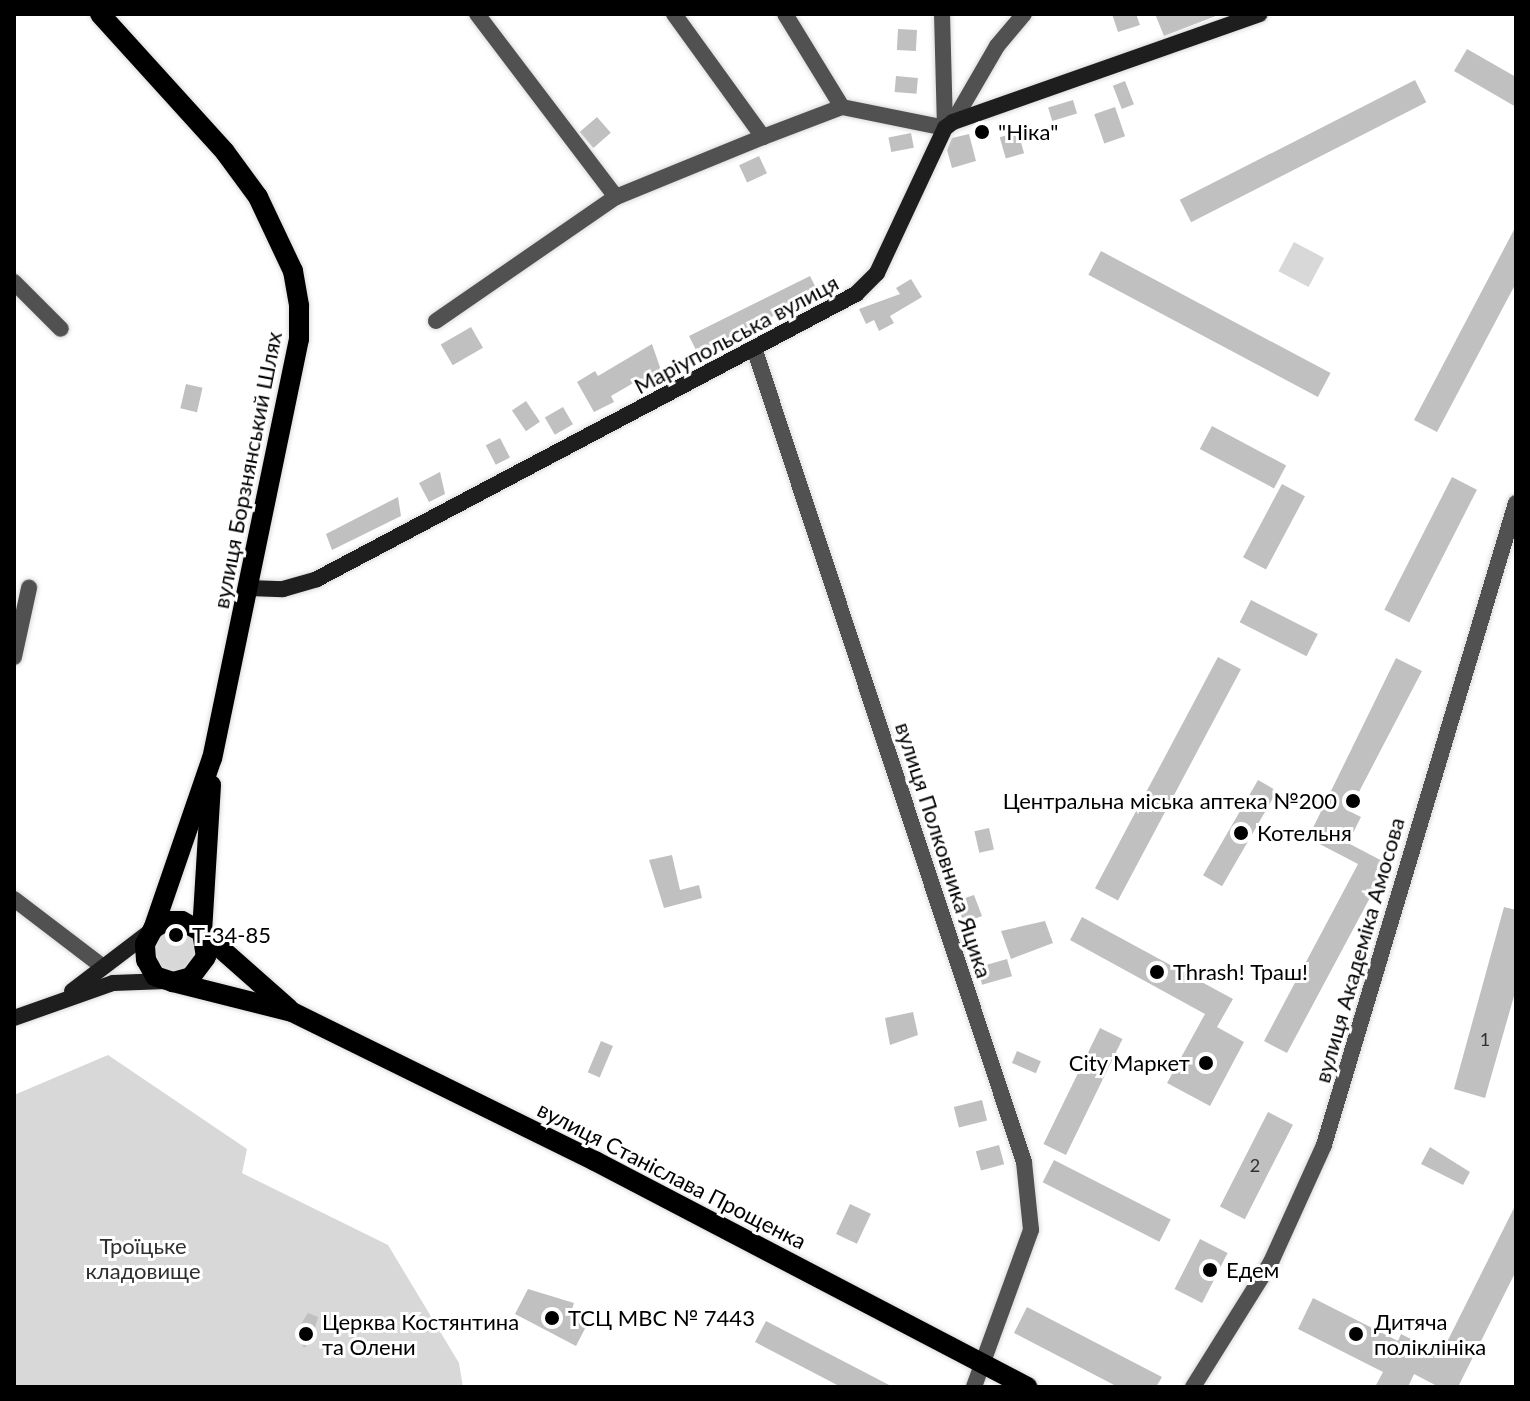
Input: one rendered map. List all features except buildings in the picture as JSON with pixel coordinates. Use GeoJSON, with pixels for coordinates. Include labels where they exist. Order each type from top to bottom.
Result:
{"type":"FeatureCollection","features":[{"type":"Feature","properties":{"kind":"main road","name":"вулиця Борзнянський Шлях"},"geometry":{"type":"LineString","coordinates":[[100,14],[225,152],[258,197],[293,271],[299,339],[212,758],[153,929]]}},
{"type":"Feature","properties":{"kind":"main road","name":"вулиця Борзнянський Шлях"},"geometry":{"type":"LineString","coordinates":[[202,932],[212,758]]}},
{"type":"Feature","properties":{"kind":"main road"},"geometry":{"type":"LineString","coordinates":[[176,920],[202,932],[207,949],[202,966],[186,981],[173,982],[149,969],[145,944],[153,929],[176,920]]}},
{"type":"Feature","properties":{"kind":"main road","name":"вулиця Станіслава Прощенка"},"geometry":{"type":"LineString","coordinates":[[202,932],[292,1012]]}},
{"type":"Feature","properties":{"kind":"main road","name":"вулиця Станіслава Прощенка"},"geometry":{"type":"LineString","coordinates":[[173,982],[292,1012],[595,1161],[1027,1387]]}},
{"type":"Feature","properties":{"kind":"street"},"geometry":{"type":"LineString","coordinates":[[477,14],[616,197]]}},
{"type":"Feature","properties":{"kind":"street"},"geometry":{"type":"LineString","coordinates":[[674,14],[763,137]]}},
{"type":"Feature","properties":{"kind":"street"},"geometry":{"type":"LineString","coordinates":[[785,14],[842,107]]}},
{"type":"Feature","properties":{"kind":"street"},"geometry":{"type":"LineString","coordinates":[[942,14],[949,125]]}},
{"type":"Feature","properties":{"kind":"street"},"geometry":{"type":"LineString","coordinates":[[949,125],[997,46],[1024,14]]}},
{"type":"Feature","properties":{"kind":"street"},"geometry":{"type":"LineString","coordinates":[[436,321],[616,197],[842,107],[949,125],[1260,14]]}},
{"type":"Feature","properties":{"kind":"street","name":"Маріупольська вулиця"},"geometry":{"type":"LineString","coordinates":[[249,588],[283,589],[317,579],[755,351],[868,284],[949,125]]}},
{"type":"Feature","properties":{"kind":"street"},"geometry":{"type":"LineString","coordinates":[[14,282],[61,329]]}},
{"type":"Feature","properties":{"kind":"street","name":"вулиця Полковника Яцика"},"geometry":{"type":"LineString","coordinates":[[755,351],[1024,1162],[1031,1230],[986,1365],[974,1387]]}},
{"type":"Feature","properties":{"kind":"street","name":"вулиця Академіка Амосова"},"geometry":{"type":"LineString","coordinates":[[1193,1387],[1271,1262],[1324,1145],[1516,503]]}},
{"type":"Feature","properties":{"kind":"street"},"geometry":{"type":"LineString","coordinates":[[14,657],[29,588]]}},
{"type":"Feature","properties":{"kind":"street"},"geometry":{"type":"LineString","coordinates":[[14,899],[102,966]]}},
{"type":"Feature","properties":{"kind":"street"},"geometry":{"type":"LineString","coordinates":[[66,996],[153,929]]}},
{"type":"Feature","properties":{"kind":"street"},"geometry":{"type":"LineString","coordinates":[[14,1018],[66,996],[113,983],[173,982]]}},
{"type":"Feature","properties":{"kind":"green space"},"geometry":{"type":"Polygon","coordinates":[[[1294,242],[1324,258],[1309,287],[1279,271],[1294,242]]]}},
{"type":"Feature","properties":{"kind":"green space"},"geometry":{"type":"Polygon","coordinates":[[[175,928],[190,935],[197,950],[190,965],[175,972],[160,965],[153,950],[160,935],[175,928]]]}},
{"type":"Feature","properties":{"kind":"green space","name":"Троїцьке кладовище"},"geometry":{"type":"Polygon","coordinates":[[[108,1055],[247,1149],[242,1173],[388,1245],[459,1363],[463,1387],[14,1387],[14,1095],[108,1055]]]}},
{"type":"Feature","properties":{"kind":"place","name":"\"Ніка\""},"geometry":{"type":"Point","coordinates":[982,132]}},
{"type":"Feature","properties":{"kind":"place","name":"Центральна міська аптека №200"},"geometry":{"type":"Point","coordinates":[1353,801]}},
{"type":"Feature","properties":{"kind":"place","name":"Котельня"},"geometry":{"type":"Point","coordinates":[1241,833]}},
{"type":"Feature","properties":{"kind":"place","name":"Т-34-85"},"geometry":{"type":"Point","coordinates":[176,935]}},
{"type":"Feature","properties":{"kind":"place","name":"Thrash! Траш!"},"geometry":{"type":"Point","coordinates":[1157,972]}},
{"type":"Feature","properties":{"kind":"place","name":"City Маркет"},"geometry":{"type":"Point","coordinates":[1206,1063]}},
{"type":"Feature","properties":{"kind":"place","name":"Едем"},"geometry":{"type":"Point","coordinates":[1210,1270]}},
{"type":"Feature","properties":{"kind":"place","name":"ТСЦ МВС № 7443"},"geometry":{"type":"Point","coordinates":[552,1318]}},
{"type":"Feature","properties":{"kind":"place","name":"Церква Костянтина та Олени"},"geometry":{"type":"Point","coordinates":[306,1334]}},
{"type":"Feature","properties":{"kind":"place","name":"Дитяча поліклініка"},"geometry":{"type":"Point","coordinates":[1356,1334]}}]}
